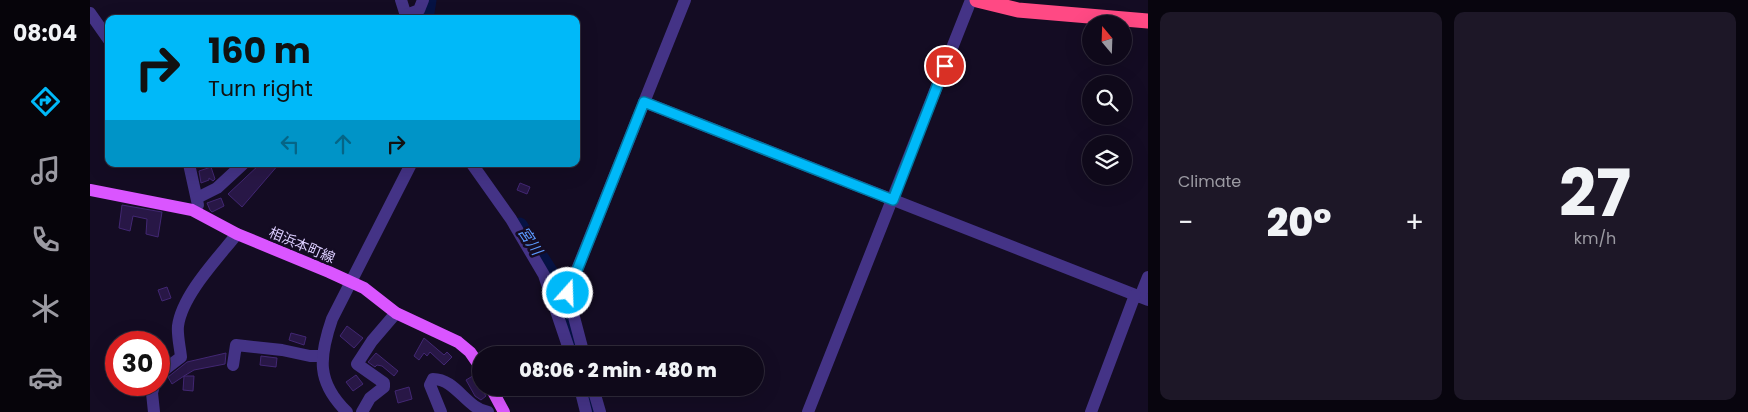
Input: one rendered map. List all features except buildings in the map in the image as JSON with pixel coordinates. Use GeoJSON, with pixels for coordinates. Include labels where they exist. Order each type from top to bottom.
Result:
{"type":"FeatureCollection","features":[{"type":"Feature","properties":{"kind":"highway"},"geometry":{"type":"LineString","coordinates":[[976,0],[1018,10],[1148,21]]}},
{"type":"Feature","properties":{"kind":"main road","name":"相浜本町線"},"geometry":{"type":"LineString","coordinates":[[90,190],[200,213],[237,234],[364,288],[396,313],[458,342],[472,355]]}},
{"type":"Feature","properties":{"kind":"main road"},"geometry":{"type":"LineString","coordinates":[[495,396],[503,410]]}},
{"type":"Feature","properties":{"kind":"street"},"geometry":{"type":"LineString","coordinates":[[401,0],[406,15]]}},
{"type":"Feature","properties":{"kind":"street"},"geometry":{"type":"LineString","coordinates":[[410,15],[419,10],[423,0]]}},
{"type":"Feature","properties":{"kind":"street"},"geometry":{"type":"LineString","coordinates":[[581,346],[568,298],[570,287],[685,0]]}},
{"type":"Feature","properties":{"kind":"street"},"geometry":{"type":"LineString","coordinates":[[808,412],[971,0]]}},
{"type":"Feature","properties":{"kind":"street"},"geometry":{"type":"LineString","coordinates":[[90,13],[105,34]]}},
{"type":"Feature","properties":{"kind":"street"},"geometry":{"type":"LineString","coordinates":[[644,102],[1141,297]]}},
{"type":"Feature","properties":{"kind":"street"},"geometry":{"type":"LineString","coordinates":[[191,167],[200,213]]}},
{"type":"Feature","properties":{"kind":"street"},"geometry":{"type":"LineString","coordinates":[[197,198],[217,188],[240,167]]}},
{"type":"Feature","properties":{"kind":"street"},"geometry":{"type":"LineString","coordinates":[[347,412],[333,397],[328,388],[324,376],[322,356],[332,319],[409,167]]}},
{"type":"Feature","properties":{"kind":"street"},"geometry":{"type":"LineString","coordinates":[[474,167],[511,219],[544,275],[568,346]]}},
{"type":"Feature","properties":{"kind":"street"},"geometry":{"type":"LineString","coordinates":[[170,366],[181,357],[178,326],[183,309],[204,276],[237,234]]}},
{"type":"Feature","properties":{"kind":"street"},"geometry":{"type":"LineString","coordinates":[[1091,412],[1148,277]]}},
{"type":"Feature","properties":{"kind":"street"},"geometry":{"type":"LineString","coordinates":[[362,412],[370,398],[384,387],[384,383],[357,364],[372,341],[396,313]]}},
{"type":"Feature","properties":{"kind":"street"},"geometry":{"type":"LineString","coordinates":[[233,365],[236,345],[322,356]]}},
{"type":"Feature","properties":{"kind":"street"},"geometry":{"type":"LineString","coordinates":[[441,412],[430,385],[433,379],[444,381],[476,408],[488,412],[503,410]]}},
{"type":"Feature","properties":{"kind":"street"},"geometry":{"type":"LineString","coordinates":[[152,396],[154,412]]}},
{"type":"Feature","properties":{"kind":"street"},"geometry":{"type":"LineString","coordinates":[[582,396],[586,412]]}},
{"type":"Feature","properties":{"kind":"street"},"geometry":{"type":"LineString","coordinates":[[595,396],[600,412]]}},
{"type":"Feature","properties":{"kind":"waterway","name":"宮川"},"geometry":{"type":"LineString","coordinates":[[427,15],[429,0]]}},
{"type":"Feature","properties":{"kind":"waterway","name":"宮川"},"geometry":{"type":"LineString","coordinates":[[520,225],[550,271],[559,292],[574,346]]}},
{"type":"Feature","properties":{"kind":"waterway","name":"宮川"},"geometry":{"type":"LineString","coordinates":[[588,396],[593,412]]}},
{"type":"Feature","properties":{"kind":"route"},"geometry":{"type":"LineString","coordinates":[[568,293],[644,102],[893,200],[945,66]]}}]}
